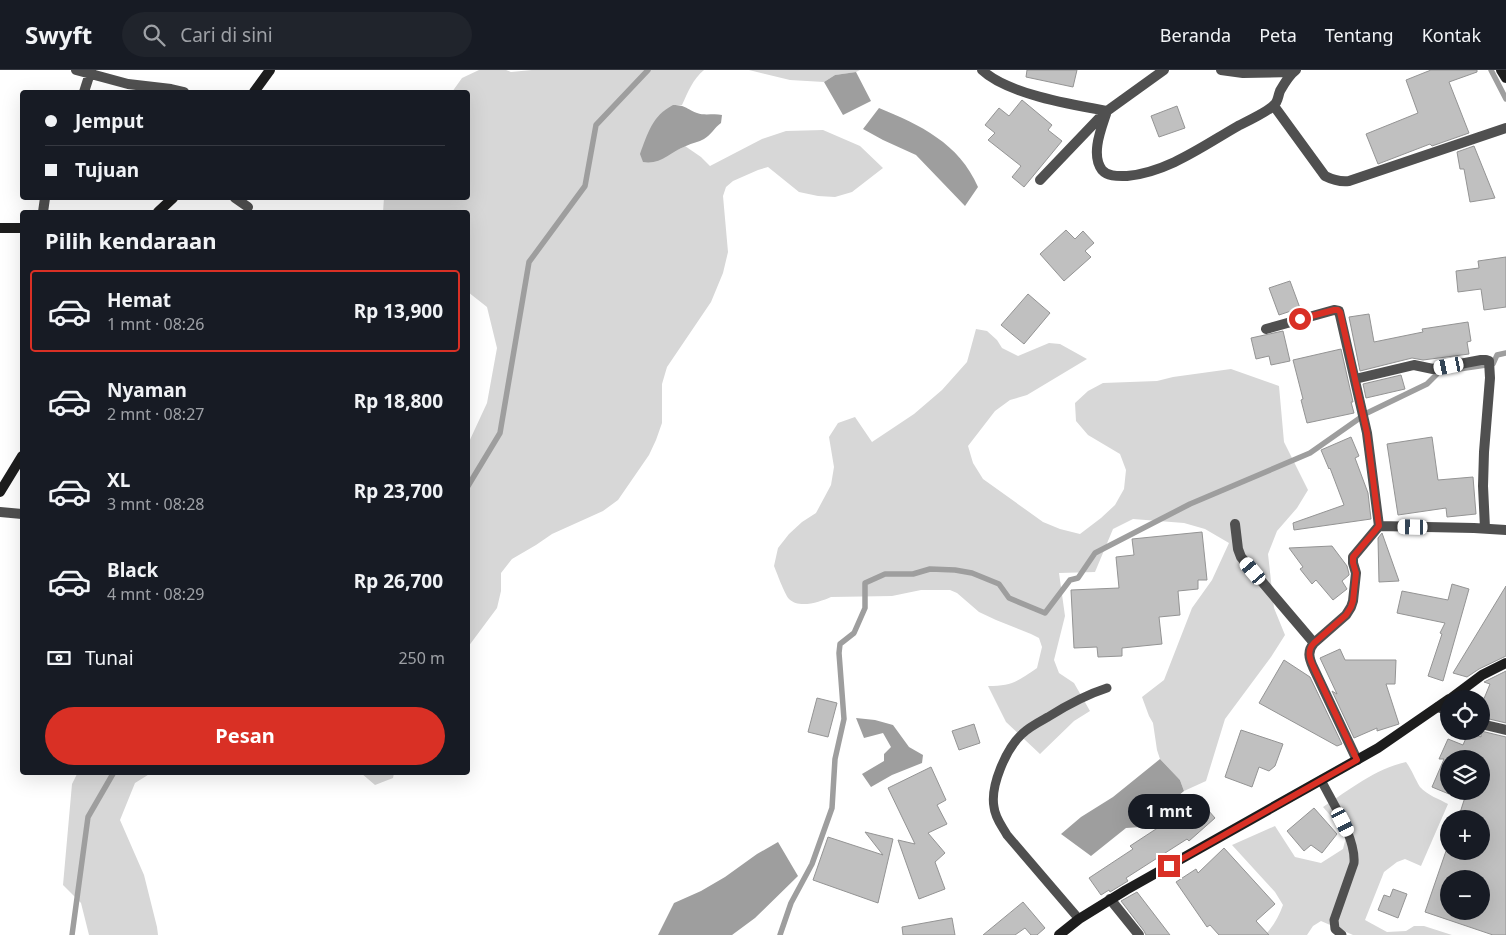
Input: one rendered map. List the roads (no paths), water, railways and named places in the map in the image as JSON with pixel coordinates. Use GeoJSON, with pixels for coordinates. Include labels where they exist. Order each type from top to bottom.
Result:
{"type":"FeatureCollection","features":[{"type":"Feature","properties":{"kind":"street"},"geometry":{"type":"LineString","coordinates":[[76,70],[90,72],[128,84],[175,90]]}},
{"type":"Feature","properties":{"kind":"street"},"geometry":{"type":"LineString","coordinates":[[255,90],[270,70]]}},
{"type":"Feature","properties":{"kind":"street"},"geometry":{"type":"LineString","coordinates":[[982,70],[1003,84],[1024,91],[1070,104],[1107,110]]}},
{"type":"Feature","properties":{"kind":"street"},"geometry":{"type":"LineString","coordinates":[[1040,180],[1107,110],[1164,70]]}},
{"type":"Feature","properties":{"kind":"street"},"geometry":{"type":"LineString","coordinates":[[1221,70],[1243,73],[1294,71]]}},
{"type":"Feature","properties":{"kind":"street"},"geometry":{"type":"LineString","coordinates":[[1502,70],[1506,78]]}},
{"type":"Feature","properties":{"kind":"street"},"geometry":{"type":"LineString","coordinates":[[1107,110],[1098,145],[1099,164],[1105,173],[1111,175],[1121,176],[1147,173],[1176,162],[1274,106],[1284,84],[1294,71]]}},
{"type":"Feature","properties":{"kind":"street"},"geometry":{"type":"LineString","coordinates":[[85,90],[90,72]]}},
{"type":"Feature","properties":{"kind":"street"},"geometry":{"type":"LineString","coordinates":[[1274,106],[1325,176],[1341,182],[1349,181],[1506,128]]}},
{"type":"Feature","properties":{"kind":"street"},"geometry":{"type":"LineString","coordinates":[[160,210],[171,200]]}},
{"type":"Feature","properties":{"kind":"street"},"geometry":{"type":"LineString","coordinates":[[238,200],[248,207]]}},
{"type":"Feature","properties":{"kind":"street"},"geometry":{"type":"LineString","coordinates":[[0,228],[20,228]]}},
{"type":"Feature","properties":{"kind":"street"},"geometry":{"type":"LineString","coordinates":[[1266,329],[1338,310],[1359,395],[1367,433],[1379,526],[1353,557],[1356,573],[1353,601],[1346,615],[1314,643],[1309,651],[1311,661],[1357,760]]}},
{"type":"Feature","properties":{"kind":"street"},"geometry":{"type":"LineString","coordinates":[[1355,380],[1414,365],[1433,369],[1486,360],[1490,365],[1484,452],[1485,528]]}},
{"type":"Feature","properties":{"kind":"street"},"geometry":{"type":"LineString","coordinates":[[0,492],[20,459]]}},
{"type":"Feature","properties":{"kind":"street"},"geometry":{"type":"LineString","coordinates":[[0,512],[20,514]]}},
{"type":"Feature","properties":{"kind":"street"},"geometry":{"type":"LineString","coordinates":[[1235,524],[1238,549],[1241,557],[1314,643]]}},
{"type":"Feature","properties":{"kind":"street"},"geometry":{"type":"LineString","coordinates":[[1379,526],[1506,530]]}},
{"type":"Feature","properties":{"kind":"street"},"geometry":{"type":"LineString","coordinates":[[1461,690],[1482,675],[1506,663]]}},
{"type":"Feature","properties":{"kind":"street"},"geometry":{"type":"LineString","coordinates":[[1061,935],[1078,919],[1378,748],[1438,707]]}},
{"type":"Feature","properties":{"kind":"street"},"geometry":{"type":"LineString","coordinates":[[1490,726],[1506,730]]}},
{"type":"Feature","properties":{"kind":"street"},"geometry":{"type":"LineString","coordinates":[[1110,900],[1139,935]]}},
{"type":"Feature","properties":{"kind":"lane"},"geometry":{"type":"LineString","coordinates":[[1078,919],[1007,835],[998,821],[994,808],[993,792],[1007,755],[1021,734],[1072,703],[1107,688]]}},
{"type":"Feature","properties":{"kind":"lane"},"geometry":{"type":"LineString","coordinates":[[1321,780],[1350,836],[1355,857],[1334,920],[1334,929],[1342,935]]}},
{"type":"Feature","properties":{"kind":"waterway"},"geometry":{"type":"LineString","coordinates":[[470,483],[500,433],[529,262],[585,186],[596,125],[648,70]]}},
{"type":"Feature","properties":{"kind":"waterway"},"geometry":{"type":"LineString","coordinates":[[1491,70],[1506,99]]}},
{"type":"Feature","properties":{"kind":"waterway"},"geometry":{"type":"LineString","coordinates":[[1452,370],[1493,364],[1497,355],[1506,353]]}},
{"type":"Feature","properties":{"kind":"waterway"},"geometry":{"type":"LineString","coordinates":[[780,935],[791,903],[812,864],[832,808],[835,759],[844,719],[840,644],[854,633],[865,608],[865,583],[885,574],[913,574],[930,569],[955,570],[972,573],[999,584],[1009,598],[1045,613],[1070,580],[1078,578],[1095,553],[1190,504],[1310,453],[1367,413],[1427,384],[1439,372],[1443,371]]}},
{"type":"Feature","properties":{"kind":"waterway"},"geometry":{"type":"LineString","coordinates":[[72,935],[88,817],[112,775]]}}]}
